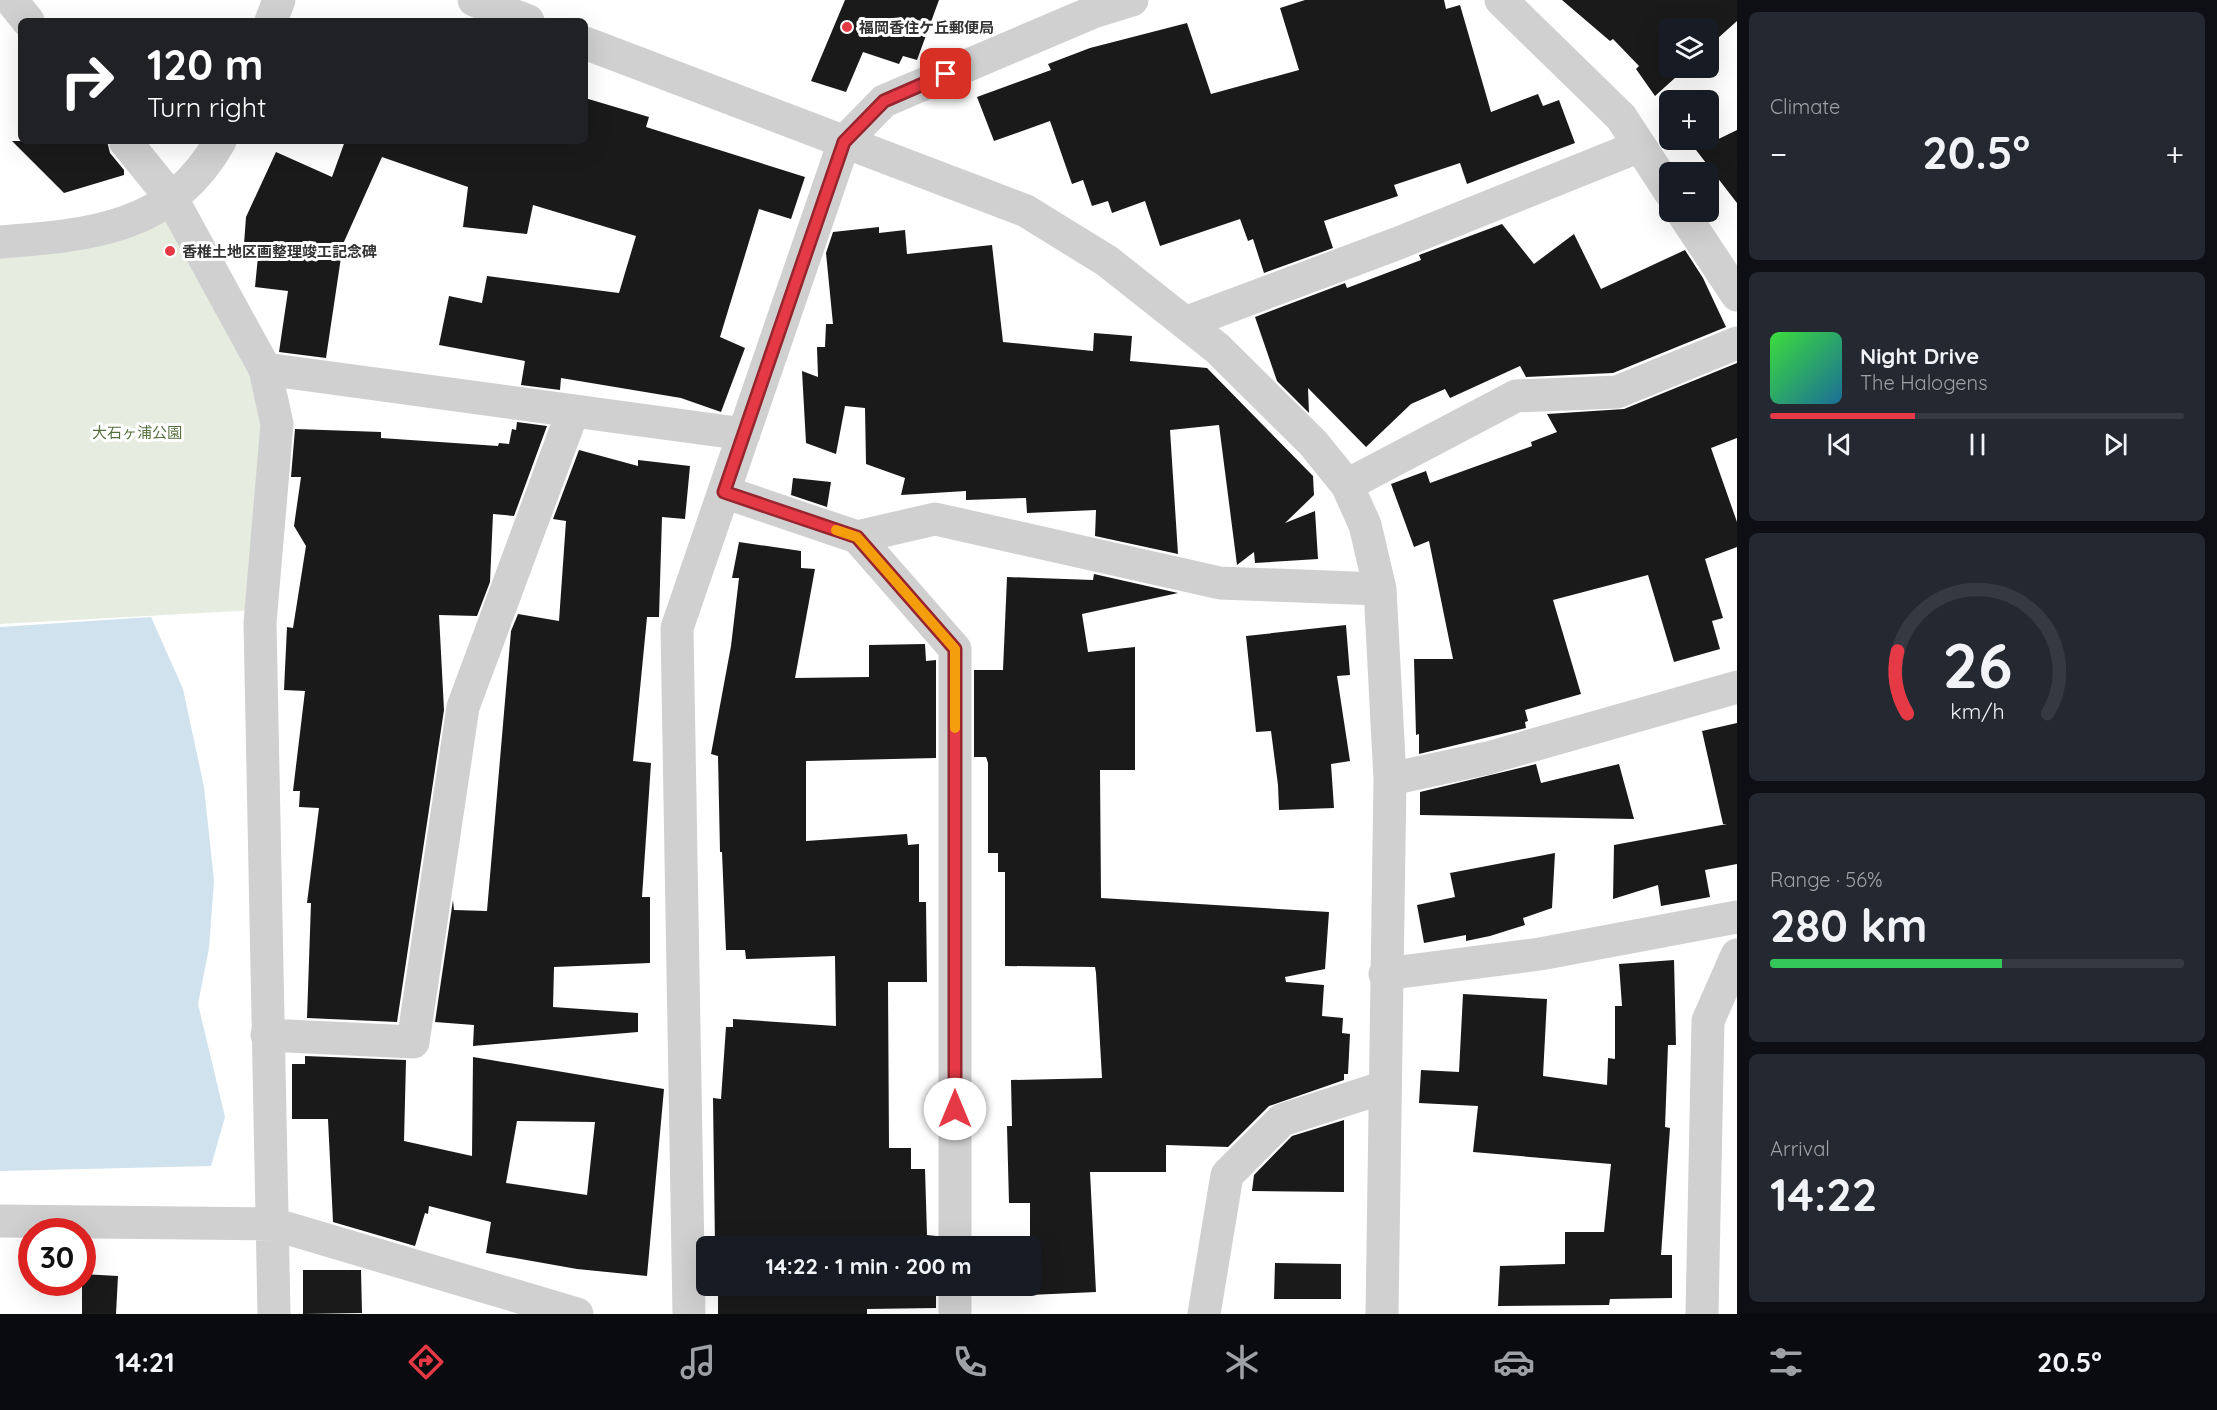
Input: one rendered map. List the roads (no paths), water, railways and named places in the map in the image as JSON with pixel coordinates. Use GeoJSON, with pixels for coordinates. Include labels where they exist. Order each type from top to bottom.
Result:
{"type":"FeatureCollection","features":[{"type":"Feature","properties":{"kind":"street"},"geometry":{"type":"LineString","coordinates":[[10,0],[25,18]]}},
{"type":"Feature","properties":{"kind":"street"},"geometry":{"type":"LineString","coordinates":[[272,18],[279,0]]}},
{"type":"Feature","properties":{"kind":"street"},"geometry":{"type":"LineString","coordinates":[[474,0],[520,18]]}},
{"type":"Feature","properties":{"kind":"street"},"geometry":{"type":"LineString","coordinates":[[689,1314],[677,628],[844,142],[884,101],[1093,12],[1132,0]]}},
{"type":"Feature","properties":{"kind":"street"},"geometry":{"type":"LineString","coordinates":[[1501,0],[1621,117],[1659,175]]}},
{"type":"Feature","properties":{"kind":"street"},"geometry":{"type":"LineString","coordinates":[[588,44],[1026,211],[1107,261],[1217,348],[1313,442],[1347,485],[1365,525],[1380,589],[1390,778],[1385,974],[1383,1314]]}},
{"type":"Feature","properties":{"kind":"street"},"geometry":{"type":"LineString","coordinates":[[127,144],[171,198],[265,369],[277,424],[260,623],[274,1314]]}},
{"type":"Feature","properties":{"kind":"street"},"geometry":{"type":"LineString","coordinates":[[0,242],[78,236],[125,223],[171,198],[207,165],[218,144]]}},
{"type":"Feature","properties":{"kind":"street"},"geometry":{"type":"LineString","coordinates":[[1185,323],[1396,244],[1640,146]]}},
{"type":"Feature","properties":{"kind":"street"},"geometry":{"type":"LineString","coordinates":[[1689,222],[1737,295]]}},
{"type":"Feature","properties":{"kind":"street"},"geometry":{"type":"LineString","coordinates":[[1347,485],[1516,396],[1617,392],[1737,343]]}},
{"type":"Feature","properties":{"kind":"street"},"geometry":{"type":"LineString","coordinates":[[265,369],[744,434]]}},
{"type":"Feature","properties":{"kind":"street"},"geometry":{"type":"LineString","coordinates":[[267,1035],[413,1042],[463,707],[573,411]]}},
{"type":"Feature","properties":{"kind":"street"},"geometry":{"type":"LineString","coordinates":[[724,492],[857,537],[955,649],[955,1236]]}},
{"type":"Feature","properties":{"kind":"street"},"geometry":{"type":"LineString","coordinates":[[857,537],[935,519],[1220,583],[1380,589]]}},
{"type":"Feature","properties":{"kind":"street"},"geometry":{"type":"LineString","coordinates":[[1390,778],[1488,758],[1737,687]]}},
{"type":"Feature","properties":{"kind":"street"},"geometry":{"type":"LineString","coordinates":[[1385,974],[1540,954],[1737,917]]}},
{"type":"Feature","properties":{"kind":"street"},"geometry":{"type":"LineString","coordinates":[[1702,1314],[1708,1022],[1737,955]]}},
{"type":"Feature","properties":{"kind":"street"},"geometry":{"type":"LineString","coordinates":[[1204,1314],[1227,1175],[1282,1120],[1385,1087]]}},
{"type":"Feature","properties":{"kind":"street"},"geometry":{"type":"LineString","coordinates":[[0,1221],[273,1224],[577,1314]]}},
{"type":"Feature","properties":{"kind":"street"},"geometry":{"type":"LineString","coordinates":[[955,1296],[955,1314]]}},
{"type":"Feature","properties":{"kind":"water"},"geometry":{"type":"Polygon","coordinates":[[[151,617],[183,689],[204,787],[214,881],[209,948],[198,1004],[225,1117],[211,1166],[0,1171],[0,627],[151,617]]]}},
{"type":"Feature","properties":{"kind":"place","name":"福岡香住ケ丘郵便局"},"geometry":{"type":"Point","coordinates":[847,27]}},
{"type":"Feature","properties":{"kind":"place","name":"香椎土地区画整理竣工記念碑"},"geometry":{"type":"Point","coordinates":[170,251]}},
{"type":"Feature","properties":{"kind":"park label","name":"大石ヶ浦公園"},"geometry":{"type":"Point","coordinates":[137,432]}}]}
